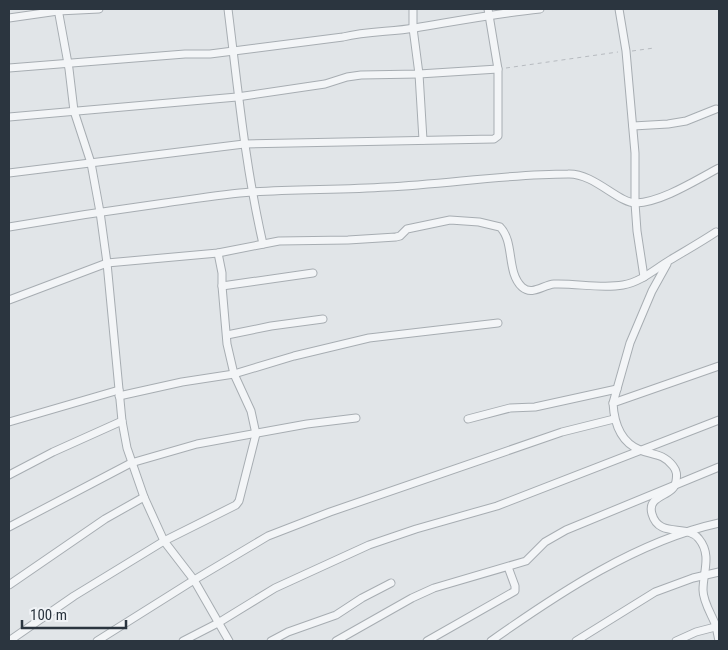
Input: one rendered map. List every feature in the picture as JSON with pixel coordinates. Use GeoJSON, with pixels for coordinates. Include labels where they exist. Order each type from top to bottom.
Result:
{"type":"FeatureCollection","features":[{"type":"Feature","properties":{"kind":"street"},"geometry":{"type":"LineString","coordinates":[[9,18],[58,10],[99,9]]}},
{"type":"Feature","properties":{"kind":"street"},"geometry":{"type":"LineString","coordinates":[[228,9],[234,50],[237,98],[251,192],[263,244]]}},
{"type":"Feature","properties":{"kind":"street"},"geometry":{"type":"LineString","coordinates":[[413,9],[423,140]]}},
{"type":"Feature","properties":{"kind":"street"},"geometry":{"type":"LineString","coordinates":[[9,68],[185,54],[210,54],[343,37],[362,32],[413,28],[489,12],[540,9]]}},
{"type":"Feature","properties":{"kind":"street"},"geometry":{"type":"LineString","coordinates":[[618,9],[626,51],[635,153],[634,203],[644,277]]}},
{"type":"Feature","properties":{"kind":"street"},"geometry":{"type":"LineString","coordinates":[[58,10],[74,111],[91,164],[100,212],[107,263],[122,421],[131,463],[164,541],[194,580],[230,641]]}},
{"type":"Feature","properties":{"kind":"street"},"geometry":{"type":"LineString","coordinates":[[9,173],[244,144],[490,140],[498,136],[498,69],[489,12]]}},
{"type":"Feature","properties":{"kind":"street"},"geometry":{"type":"LineString","coordinates":[[9,118],[237,98],[325,84],[361,75],[419,74],[498,69]]}},
{"type":"Feature","properties":{"kind":"street"},"geometry":{"type":"LineString","coordinates":[[633,126],[686,121],[716,109]]}},
{"type":"Feature","properties":{"kind":"street"},"geometry":{"type":"LineString","coordinates":[[9,227],[100,212],[251,192],[387,187],[570,173],[596,182],[634,203],[670,193],[719,168]]}},
{"type":"Feature","properties":{"kind":"street"},"geometry":{"type":"LineString","coordinates":[[9,300],[107,263],[218,253],[279,241],[396,237],[408,229],[450,220],[496,225],[503,230],[516,277],[525,290],[532,291],[554,284],[624,285],[644,277],[716,232]]}},
{"type":"Feature","properties":{"kind":"street"},"geometry":{"type":"LineString","coordinates":[[9,641],[74,596],[164,541],[236,505],[241,497],[256,434],[251,411],[234,374],[227,335],[222,273],[218,253]]}},
{"type":"Feature","properties":{"kind":"street"},"geometry":{"type":"LineString","coordinates":[[669,261],[652,290],[630,343],[613,403],[614,419],[625,438],[640,450],[654,452],[673,466],[677,474],[676,484],[672,491],[655,500],[651,507],[652,515],[659,525],[670,531],[696,534],[704,548],[707,558],[702,592],[718,626],[719,641]]}},
{"type":"Feature","properties":{"kind":"street"},"geometry":{"type":"LineString","coordinates":[[222,286],[313,273]]}},
{"type":"Feature","properties":{"kind":"street"},"geometry":{"type":"LineString","coordinates":[[227,335],[271,326],[323,319]]}},
{"type":"Feature","properties":{"kind":"street"},"geometry":{"type":"LineString","coordinates":[[9,422],[119,393],[234,374],[294,356],[369,338],[498,323]]}},
{"type":"Feature","properties":{"kind":"street"},"geometry":{"type":"LineString","coordinates":[[613,403],[719,366]]}},
{"type":"Feature","properties":{"kind":"street"},"geometry":{"type":"LineString","coordinates":[[468,419],[510,408],[536,407],[560,401],[576,400],[617,389]]}},
{"type":"Feature","properties":{"kind":"street"},"geometry":{"type":"LineString","coordinates":[[9,527],[131,463],[197,444],[307,424],[356,418]]}},
{"type":"Feature","properties":{"kind":"street"},"geometry":{"type":"LineString","coordinates":[[97,641],[268,536],[330,512],[562,432],[614,419]]}},
{"type":"Feature","properties":{"kind":"street"},"geometry":{"type":"LineString","coordinates":[[183,641],[218,623],[275,588],[369,545],[416,529],[497,506],[719,420]]}},
{"type":"Feature","properties":{"kind":"street"},"geometry":{"type":"LineString","coordinates":[[9,475],[122,421]]}},
{"type":"Feature","properties":{"kind":"street"},"geometry":{"type":"LineString","coordinates":[[336,641],[412,598],[434,588],[508,568],[526,561],[546,542],[566,530],[719,467]]}},
{"type":"Feature","properties":{"kind":"street"},"geometry":{"type":"LineString","coordinates":[[9,585],[105,519],[144,497]]}},
{"type":"Feature","properties":{"kind":"street"},"geometry":{"type":"LineString","coordinates":[[491,641],[564,592],[624,559],[673,537],[719,523]]}},
{"type":"Feature","properties":{"kind":"street"},"geometry":{"type":"LineString","coordinates":[[426,641],[515,591],[508,568]]}},
{"type":"Feature","properties":{"kind":"street"},"geometry":{"type":"LineString","coordinates":[[576,641],[655,592],[693,578],[719,572]]}},
{"type":"Feature","properties":{"kind":"street"},"geometry":{"type":"LineString","coordinates":[[271,641],[288,632],[336,615],[362,598],[391,583]]}},
{"type":"Feature","properties":{"kind":"street"},"geometry":{"type":"LineString","coordinates":[[676,641],[718,626]]}},
{"type":"Feature","properties":{"kind":"path"},"geometry":{"type":"LineString","coordinates":[[498,69],[654,48]]}}]}
